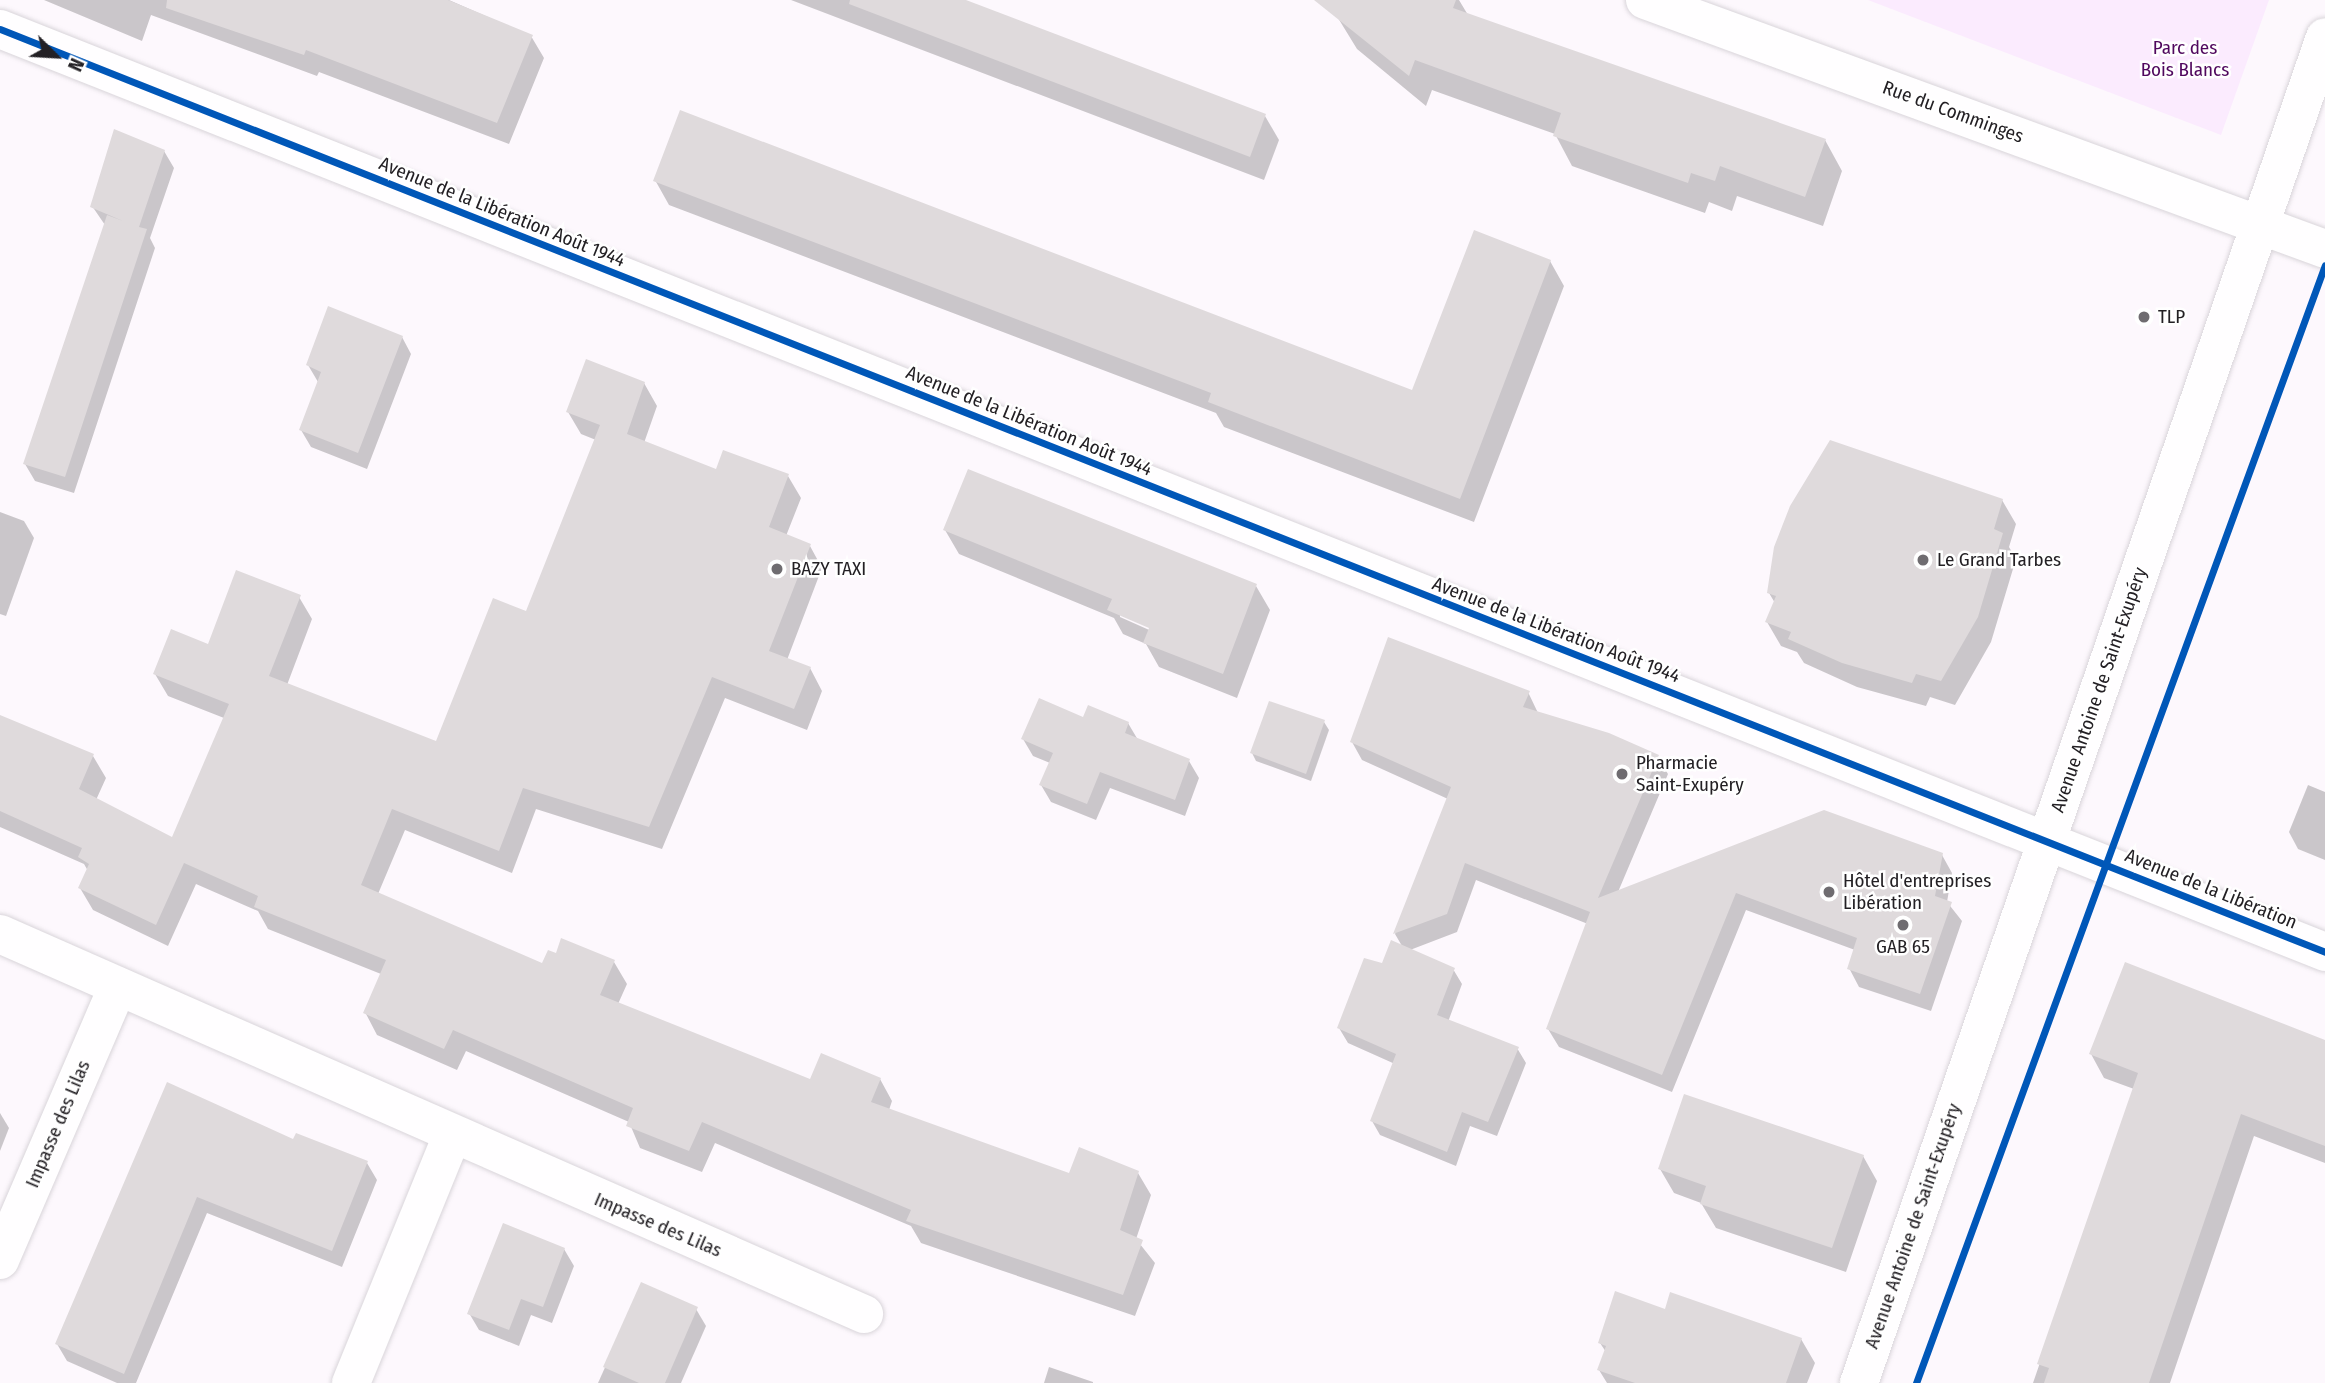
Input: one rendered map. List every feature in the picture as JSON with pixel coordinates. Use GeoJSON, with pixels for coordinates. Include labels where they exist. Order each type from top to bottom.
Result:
{"type":"FeatureCollection","features":[{"type":"Feature","properties":{"kind":"street","name":"Rue du Comminges"},"geometry":{"type":"LineString","coordinates":[[1645,0],[2325,249]]}},
{"type":"Feature","properties":{"kind":"street","name":"Avenue de la Libération Août 1944"},"geometry":{"type":"LineString","coordinates":[[0,29],[2047,840]]}},
{"type":"Feature","properties":{"kind":"street","name":"Avenue Antoine de Saint-Exupéry"},"geometry":{"type":"LineString","coordinates":[[1859,1383],[2325,37]]}},
{"type":"Feature","properties":{"kind":"street","name":"Avenue de la Libération"},"geometry":{"type":"LineString","coordinates":[[2047,840],[2325,952]]}},
{"type":"Feature","properties":{"kind":"street","name":"Impasse des Lilas"},"geometry":{"type":"LineString","coordinates":[[0,934],[117,988],[864,1314]]}},
{"type":"Feature","properties":{"kind":"street","name":"Impasse des Lilas"},"geometry":{"type":"LineString","coordinates":[[0,1260],[117,988]]}},
{"type":"Feature","properties":{"kind":"street"},"geometry":{"type":"LineString","coordinates":[[351,1383],[453,1135]]}},
{"type":"Feature","properties":{"kind":"green space","name":"Parc des Bois Blancs"},"geometry":{"type":"Polygon","coordinates":[[[1868,0],[2269,0],[2221,135],[1868,0]]]}},
{"type":"Feature","properties":{"kind":"building"},"geometry":{"type":"Polygon","coordinates":[[[167,0],[448,0],[533,35],[497,123],[306,50],[304,55],[166,8],[167,0]]]}},
{"type":"Feature","properties":{"kind":"building"},"geometry":{"type":"Polygon","coordinates":[[[850,0],[966,0],[1266,114],[1250,157],[849,4],[850,0]]]}},
{"type":"Feature","properties":{"kind":"building"},"geometry":{"type":"Polygon","coordinates":[[[1314,0],[1456,0],[1453,8],[1826,139],[1805,197],[1720,166],[1715,181],[1691,173],[1688,183],[1553,136],[1561,113],[1415,60],[1409,76],[1314,0]]]}},
{"type":"Feature","properties":{"kind":"building"},"geometry":{"type":"Polygon","coordinates":[[[680,110],[1412,390],[1474,230],[1551,260],[1460,499],[1208,402],[1211,393],[653,181],[680,110]]]}},
{"type":"Feature","properties":{"kind":"building"},"geometry":{"type":"Polygon","coordinates":[[[114,129],[165,150],[139,227],[147,229],[65,477],[23,464],[107,215],[123,221],[90,207],[114,129]]]}},
{"type":"Feature","properties":{"kind":"building"},"geometry":{"type":"Polygon","coordinates":[[[328,306],[403,336],[358,453],[299,430],[321,372],[306,365],[328,306]]]}},
{"type":"Feature","properties":{"kind":"building"},"geometry":{"type":"Polygon","coordinates":[[[586,359],[645,382],[627,434],[716,469],[723,450],[789,474],[769,527],[811,544],[769,651],[811,667],[794,709],[712,677],[649,827],[523,788],[499,851],[392,809],[361,885],[542,963],[548,950],[556,953],[561,938],[615,960],[600,995],[810,1079],[821,1053],[881,1078],[871,1102],[1069,1173],[1079,1147],[1139,1171],[1120,1230],[1143,1240],[1123,1295],[906,1221],[911,1210],[702,1122],[689,1151],[626,1126],[633,1108],[453,1030],[444,1049],[363,1013],[386,960],[254,907],[258,896],[184,863],[156,925],[78,888],[89,864],[78,857],[82,848],[0,811],[0,715],[94,754],[79,789],[172,837],[229,704],[153,674],[171,629],[208,644],[236,570],[301,595],[269,676],[436,741],[493,598],[526,611],[600,425],[566,412],[586,359]]]}},
{"type":"Feature","properties":{"kind":"building","name":"Le Grand Tarbes"},"geometry":{"type":"Polygon","coordinates":[[[1830,440],[2003,499],[1994,529],[2003,533],[1978,617],[1941,681],[1916,674],[1912,683],[1842,663],[1788,639],[1791,632],[1765,622],[1776,596],[1767,593],[1774,547],[1790,506],[1830,440]]]}},
{"type":"Feature","properties":{"kind":"building"},"geometry":{"type":"Polygon","coordinates":[[[968,469],[1257,584],[1223,674],[1143,643],[1149,628],[1107,610],[1112,599],[943,530],[968,469]]]}},
{"type":"Feature","properties":{"kind":"building"},"geometry":{"type":"Polygon","coordinates":[[[1388,637],[1530,691],[1523,707],[1609,733],[1659,755],[1598,898],[1824,810],[1943,853],[1935,896],[1952,902],[1920,994],[1847,969],[1857,938],[1736,893],[1662,1075],[1546,1029],[1590,912],[1465,863],[1447,914],[1393,934],[1451,787],[1350,742],[1388,637]]]}},
{"type":"Feature","properties":{"kind":"building"},"geometry":{"type":"Polygon","coordinates":[[[1039,698],[1083,717],[1088,705],[1129,722],[1125,733],[1190,759],[1175,800],[1100,772],[1087,804],[1039,785],[1053,753],[1021,739],[1039,698]]]}},
{"type":"Feature","properties":{"kind":"building"},"geometry":{"type":"Polygon","coordinates":[[[1269,701],[1325,720],[1306,774],[1250,753],[1269,701]]]}},
{"type":"Feature","properties":{"kind":"building"},"geometry":{"type":"Polygon","coordinates":[[[1391,940],[1455,968],[1437,1015],[1519,1047],[1488,1122],[1462,1112],[1447,1152],[1370,1121],[1396,1054],[1337,1028],[1364,958],[1382,963],[1391,940]]]}},
{"type":"Feature","properties":{"kind":"building"},"geometry":{"type":"Polygon","coordinates":[[[2125,962],[2325,1040],[2325,1146],[2241,1114],[2149,1383],[2044,1383],[2049,1368],[2037,1364],[2138,1073],[2089,1054],[2125,962]]]}},
{"type":"Feature","properties":{"kind":"building"},"geometry":{"type":"Polygon","coordinates":[[[167,1082],[293,1139],[296,1133],[368,1161],[332,1251],[197,1197],[124,1374],[55,1344],[167,1082]]]}},
{"type":"Feature","properties":{"kind":"building"},"geometry":{"type":"Polygon","coordinates":[[[1684,1094],[1864,1155],[1832,1248],[1700,1204],[1706,1186],[1658,1169],[1684,1094]]]}},
{"type":"Feature","properties":{"kind":"building"},"geometry":{"type":"Polygon","coordinates":[[[503,1223],[565,1248],[543,1307],[521,1299],[509,1330],[467,1314],[503,1223]]]}},
{"type":"Feature","properties":{"kind":"building"},"geometry":{"type":"Polygon","coordinates":[[[641,1282],[698,1307],[665,1383],[639,1383],[603,1367],[641,1282]]]}},
{"type":"Feature","properties":{"kind":"building"},"geometry":{"type":"Polygon","coordinates":[[[1615,1291],[1665,1309],[1670,1292],[1802,1338],[1786,1383],[1635,1383],[1597,1370],[1606,1346],[1598,1343],[1615,1291]]]}},
{"type":"Feature","properties":{"kind":"cycle path"},"geometry":{"type":"LineString","coordinates":[[0,29],[2325,952]]}},
{"type":"Feature","properties":{"kind":"cycle path"},"geometry":{"type":"LineString","coordinates":[[1916,1383],[2325,265]]}},
{"type":"Feature","properties":{"kind":"place","name":"TLP"},"geometry":{"type":"Point","coordinates":[2144,317]}},
{"type":"Feature","properties":{"kind":"place","name":"Le Grand Tarbes"},"geometry":{"type":"Point","coordinates":[1923,560]}},
{"type":"Feature","properties":{"kind":"place","name":"BAZY TAXI"},"geometry":{"type":"Point","coordinates":[777,569]}},
{"type":"Feature","properties":{"kind":"place","name":"Pharmacie Saint-Exupéry"},"geometry":{"type":"Point","coordinates":[1622,774]}},
{"type":"Feature","properties":{"kind":"place","name":"Hôtel d'entreprises Libération"},"geometry":{"type":"Point","coordinates":[1829,892]}},
{"type":"Feature","properties":{"kind":"place","name":"GAB 65"},"geometry":{"type":"Point","coordinates":[1903,925]}}]}
